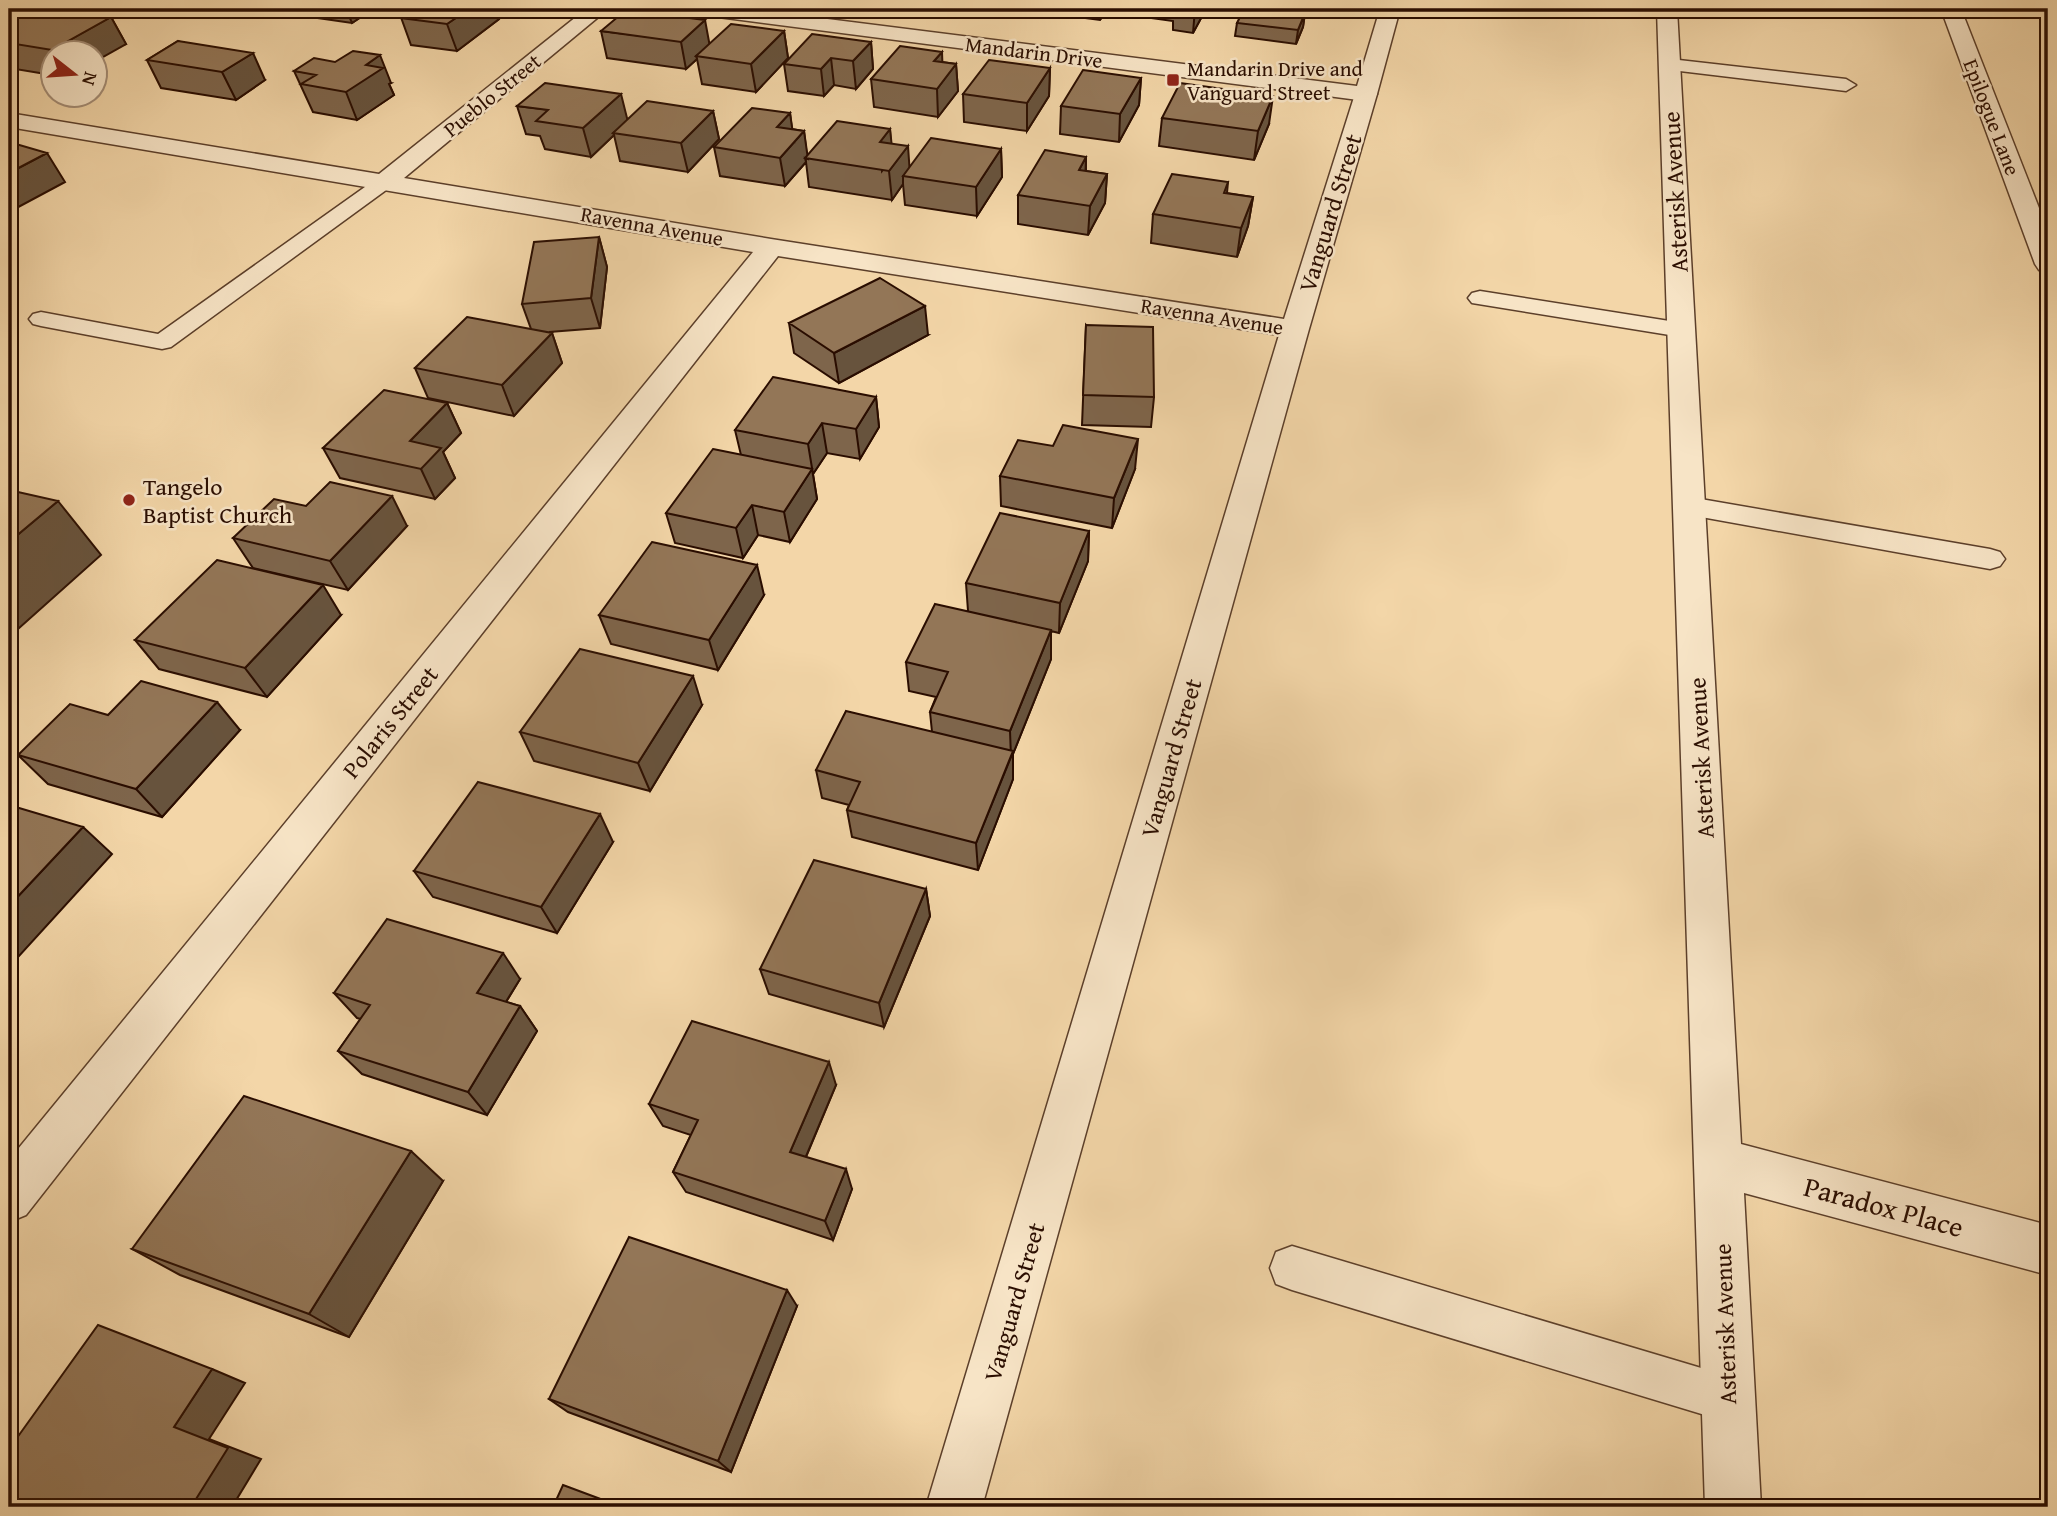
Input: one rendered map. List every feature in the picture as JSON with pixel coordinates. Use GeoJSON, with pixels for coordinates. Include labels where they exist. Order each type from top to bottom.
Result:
{"type":"FeatureCollection","features":[{"type":"Feature","properties":{"kind":"street","name":"Pueblo Street"},"geometry":{"type":"LineString","coordinates":[[386,181],[598,9]]}},
{"type":"Feature","properties":{"kind":"street","name":"Mandarin Drive"},"geometry":{"type":"LineString","coordinates":[[703,9],[1366,94]]}},
{"type":"Feature","properties":{"kind":"street","name":"Vanguard Street"},"geometry":{"type":"LineString","coordinates":[[954,1507],[1390,9]]}},
{"type":"Feature","properties":{"kind":"street","name":"Asterisk Avenue"},"geometry":{"type":"LineString","coordinates":[[1667,9],[1733,1507]]}},
{"type":"Feature","properties":{"kind":"street","name":"Epilogue Lane"},"geometry":{"type":"LineString","coordinates":[[1951,9],[2048,264]]}},
{"type":"Feature","properties":{"kind":"street","name":"Ravenna Avenue"},"geometry":{"type":"LineString","coordinates":[[9,120],[771,247],[1295,329]]}},
{"type":"Feature","properties":{"kind":"street","name":"Polaris Street"},"geometry":{"type":"LineString","coordinates":[[9,1198],[771,247]]}},
{"type":"Feature","properties":{"kind":"street","name":"Paradox Place"},"geometry":{"type":"LineString","coordinates":[[1719,1162],[2048,1250]]}},
{"type":"Feature","properties":{"kind":"lane"},"geometry":{"type":"LineString","coordinates":[[1670,65],[1846,85]]}},
{"type":"Feature","properties":{"kind":"lane"},"geometry":{"type":"LineString","coordinates":[[41,319],[162,342],[386,181]]}},
{"type":"Feature","properties":{"kind":"lane"},"geometry":{"type":"LineString","coordinates":[[1480,298],[1682,330]]}},
{"type":"Feature","properties":{"kind":"lane"},"geometry":{"type":"LineString","coordinates":[[1689,506],[1990,559]]}},
{"type":"Feature","properties":{"kind":"lane"},"geometry":{"type":"LineString","coordinates":[[1292,1268],[1728,1399]]}},
{"type":"Feature","properties":{"kind":"building"},"geometry":{"type":"Polygon","coordinates":[[[25,9],[58,9],[111,17],[73,38],[38,38],[38,48],[9,43],[9,17],[25,9]]]}},
{"type":"Feature","properties":{"kind":"building"},"geometry":{"type":"Polygon","coordinates":[[[414,9],[469,9],[447,24],[401,18],[414,9]]]}},
{"type":"Feature","properties":{"kind":"building"},"geometry":{"type":"Polygon","coordinates":[[[1244,9],[1305,13],[1298,30],[1237,23],[1244,9]]]}},
{"type":"Feature","properties":{"kind":"building"},"geometry":{"type":"Polygon","coordinates":[[[626,10],[705,20],[681,42],[601,31],[626,10]]]}},
{"type":"Feature","properties":{"kind":"building"},"geometry":{"type":"Polygon","coordinates":[[[731,24],[784,31],[751,64],[696,56],[731,24]]]}},
{"type":"Feature","properties":{"kind":"building"},"geometry":{"type":"Polygon","coordinates":[[[812,34],[871,42],[853,61],[831,58],[821,69],[784,64],[812,34]]]}},
{"type":"Feature","properties":{"kind":"building"},"geometry":{"type":"Polygon","coordinates":[[[178,41],[253,53],[222,72],[147,60],[178,41]]]}},
{"type":"Feature","properties":{"kind":"building"},"geometry":{"type":"Polygon","coordinates":[[[900,46],[942,52],[934,61],[956,64],[937,89],[871,79],[900,46]]]}},
{"type":"Feature","properties":{"kind":"building"},"geometry":{"type":"Polygon","coordinates":[[[353,51],[380,55],[366,65],[383,68],[346,92],[301,84],[316,75],[294,71],[314,58],[335,62],[353,51]]]}},
{"type":"Feature","properties":{"kind":"building"},"geometry":{"type":"Polygon","coordinates":[[[989,60],[1050,68],[1027,103],[963,94],[989,60]]]}},
{"type":"Feature","properties":{"kind":"building"},"geometry":{"type":"Polygon","coordinates":[[[1083,70],[1141,78],[1120,114],[1061,106],[1083,70]]]}},
{"type":"Feature","properties":{"kind":"building"},"geometry":{"type":"Polygon","coordinates":[[[545,83],[621,94],[583,128],[536,121],[548,110],[517,106],[545,83]]]}},
{"type":"Feature","properties":{"kind":"building"},"geometry":{"type":"Polygon","coordinates":[[[1180,83],[1273,96],[1258,131],[1162,118],[1180,83]]]}},
{"type":"Feature","properties":{"kind":"building"},"geometry":{"type":"Polygon","coordinates":[[[647,101],[713,111],[681,143],[613,133],[647,101]]]}},
{"type":"Feature","properties":{"kind":"building"},"geometry":{"type":"Polygon","coordinates":[[[752,108],[790,113],[777,127],[804,131],[780,158],[714,147],[752,108]]]}},
{"type":"Feature","properties":{"kind":"building"},"geometry":{"type":"Polygon","coordinates":[[[837,121],[890,129],[880,142],[908,146],[889,171],[805,158],[837,121]]]}},
{"type":"Feature","properties":{"kind":"building"},"geometry":{"type":"Polygon","coordinates":[[[931,138],[1001,149],[976,187],[903,176],[931,138]]]}},
{"type":"Feature","properties":{"kind":"building"},"geometry":{"type":"Polygon","coordinates":[[[9,142],[47,153],[9,173],[9,142]]]}},
{"type":"Feature","properties":{"kind":"building"},"geometry":{"type":"Polygon","coordinates":[[[1045,150],[1086,157],[1079,170],[1107,174],[1090,206],[1018,195],[1045,150]]]}},
{"type":"Feature","properties":{"kind":"building"},"geometry":{"type":"Polygon","coordinates":[[[1172,174],[1228,182],[1224,193],[1253,197],[1241,228],[1153,214],[1172,174]]]}},
{"type":"Feature","properties":{"kind":"building"},"geometry":{"type":"Polygon","coordinates":[[[599,237],[591,298],[522,304],[534,242],[599,237]]]}},
{"type":"Feature","properties":{"kind":"building"},"geometry":{"type":"Polygon","coordinates":[[[880,278],[925,306],[834,353],[789,323],[880,278]]]}},
{"type":"Feature","properties":{"kind":"building"},"geometry":{"type":"Polygon","coordinates":[[[467,317],[552,333],[502,385],[415,368],[467,317]]]}},
{"type":"Feature","properties":{"kind":"building"},"geometry":{"type":"Polygon","coordinates":[[[1086,325],[1153,327],[1154,397],[1083,395],[1086,325]]]}},
{"type":"Feature","properties":{"kind":"building"},"geometry":{"type":"Polygon","coordinates":[[[773,377],[876,397],[856,429],[822,423],[808,444],[735,430],[773,377]]]}},
{"type":"Feature","properties":{"kind":"building"},"geometry":{"type":"Polygon","coordinates":[[[384,390],[447,403],[410,441],[441,448],[421,469],[323,448],[384,390]]]}},
{"type":"Feature","properties":{"kind":"building"},"geometry":{"type":"Polygon","coordinates":[[[1063,425],[1138,439],[1114,498],[1000,476],[1018,440],[1053,446],[1063,425]]]}},
{"type":"Feature","properties":{"kind":"building"},"geometry":{"type":"Polygon","coordinates":[[[713,449],[812,469],[784,512],[752,505],[736,528],[666,513],[713,449]]]}},
{"type":"Feature","properties":{"kind":"building"},"geometry":{"type":"Polygon","coordinates":[[[330,482],[392,496],[330,561],[233,538],[274,499],[306,506],[330,482]]]}},
{"type":"Feature","properties":{"kind":"building"},"geometry":{"type":"Polygon","coordinates":[[[9,490],[58,501],[9,542],[9,490]]]}},
{"type":"Feature","properties":{"kind":"building"},"geometry":{"type":"Polygon","coordinates":[[[1000,513],[1089,531],[1060,603],[966,583],[1000,513]]]}},
{"type":"Feature","properties":{"kind":"building"},"geometry":{"type":"Polygon","coordinates":[[[652,542],[757,565],[709,640],[599,615],[652,542]]]}},
{"type":"Feature","properties":{"kind":"building"},"geometry":{"type":"Polygon","coordinates":[[[217,560],[323,585],[245,668],[135,640],[217,560]]]}},
{"type":"Feature","properties":{"kind":"building"},"geometry":{"type":"Polygon","coordinates":[[[935,604],[1051,630],[1010,731],[930,712],[948,672],[906,662],[935,604]]]}},
{"type":"Feature","properties":{"kind":"building"},"geometry":{"type":"Polygon","coordinates":[[[580,649],[693,676],[638,763],[520,732],[580,649]]]}},
{"type":"Feature","properties":{"kind":"building"},"geometry":{"type":"Polygon","coordinates":[[[141,681],[217,702],[136,789],[18,755],[70,704],[108,715],[141,681]]]}},
{"type":"Feature","properties":{"kind":"building"},"geometry":{"type":"Polygon","coordinates":[[[846,711],[1013,751],[976,843],[847,810],[860,782],[816,770],[846,711]]]}},
{"type":"Feature","properties":{"kind":"building"},"geometry":{"type":"Polygon","coordinates":[[[478,782],[600,814],[541,907],[414,871],[478,782]]]}},
{"type":"Feature","properties":{"kind":"building"},"geometry":{"type":"Polygon","coordinates":[[[9,805],[83,827],[9,906],[9,805]]]}},
{"type":"Feature","properties":{"kind":"building"},"geometry":{"type":"Polygon","coordinates":[[[814,860],[926,889],[879,1003],[760,969],[814,860]]]}},
{"type":"Feature","properties":{"kind":"building"},"geometry":{"type":"Polygon","coordinates":[[[387,919],[503,953],[477,993],[520,1006],[468,1092],[338,1051],[370,1005],[334,993],[387,919]]]}},
{"type":"Feature","properties":{"kind":"building"},"geometry":{"type":"Polygon","coordinates":[[[692,1021],[829,1062],[790,1152],[846,1169],[825,1221],[673,1172],[698,1120],[649,1104],[692,1021]]]}},
{"type":"Feature","properties":{"kind":"building"},"geometry":{"type":"Polygon","coordinates":[[[244,1096],[411,1151],[309,1314],[132,1249],[244,1096]]]}},
{"type":"Feature","properties":{"kind":"building"},"geometry":{"type":"Polygon","coordinates":[[[629,1237],[787,1290],[718,1461],[549,1399],[629,1237]]]}},
{"type":"Feature","properties":{"kind":"building"},"geometry":{"type":"Polygon","coordinates":[[[98,1325],[212,1369],[174,1427],[228,1448],[191,1507],[9,1507],[9,1449],[98,1325]]]}},
{"type":"Feature","properties":{"kind":"building"},"geometry":{"type":"Polygon","coordinates":[[[563,1485],[622,1507],[553,1507],[563,1485]]]}},
{"type":"Feature","properties":{"kind":"place","name":"Mandarin Drive and Vanguard Street"},"geometry":{"type":"Point","coordinates":[1173,80]}},
{"type":"Feature","properties":{"kind":"place","name":"Tangelo Baptist Church"},"geometry":{"type":"Point","coordinates":[129,500]}}]}
